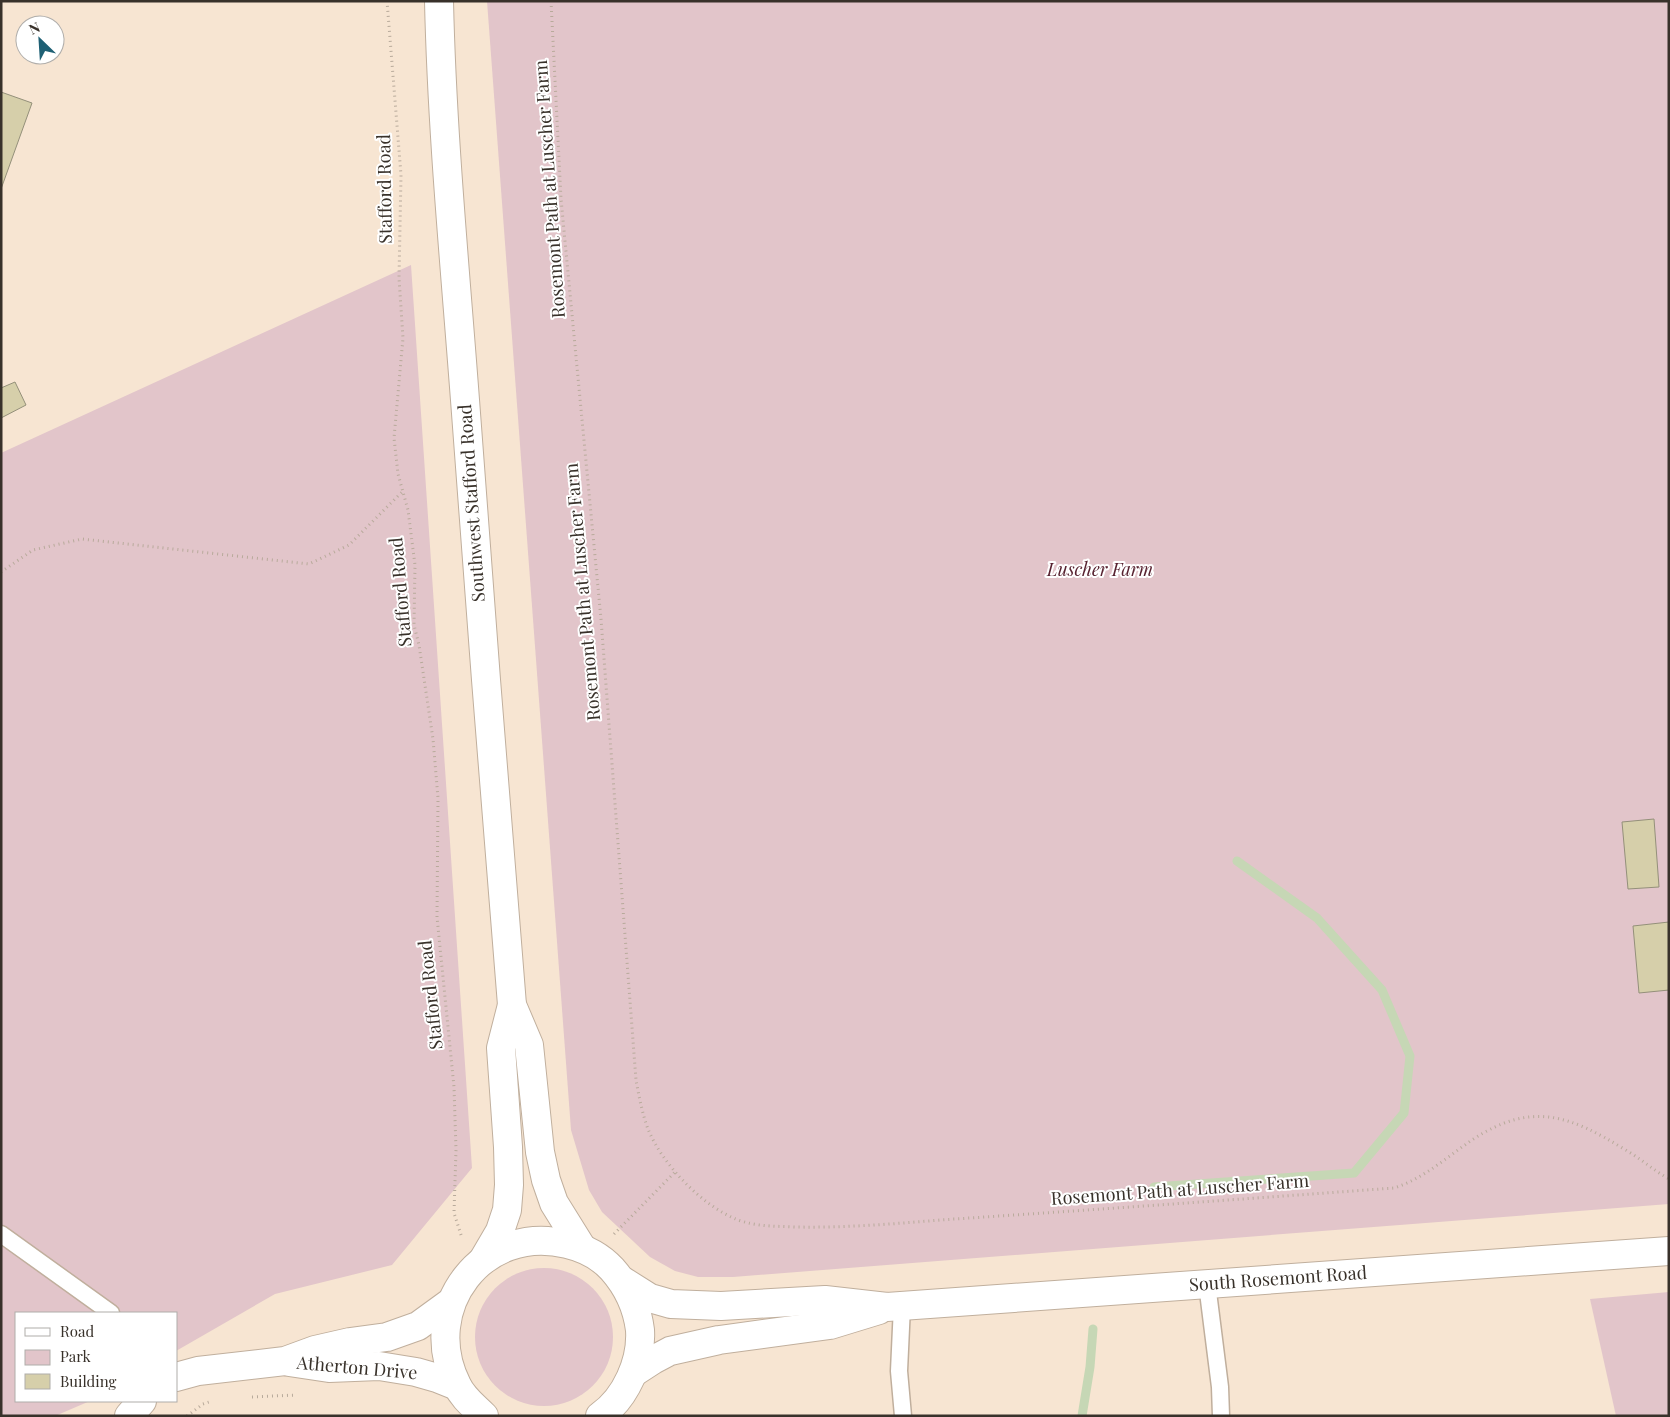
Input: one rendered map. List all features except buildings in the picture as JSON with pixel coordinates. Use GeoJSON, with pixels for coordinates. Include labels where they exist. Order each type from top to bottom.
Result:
{"type":"FeatureCollection","features":[{"type":"Feature","properties":{"kind":"main road","name":"Southwest Stafford Road"},"geometry":{"type":"LineString","coordinates":[[438,1],[454,276],[512,1005],[529,1045],[540,1152],[546,1180],[554,1203],[582,1248]]}},
{"type":"Feature","properties":{"kind":"main road","name":"Southwest Stafford Road"},"geometry":{"type":"LineString","coordinates":[[482,1260],[500,1232],[507,1210],[509,1185],[508,1147],[501,1048],[512,1005]]}},
{"type":"Feature","properties":{"kind":"main road"},"geometry":{"type":"LineString","coordinates":[[484,1416],[468,1401],[457,1386],[448,1363],[444,1342],[445,1323],[451,1302],[462,1281],[482,1260],[508,1246],[527,1241],[552,1240],[582,1248],[604,1261],[623,1281],[632,1297],[638,1317],[640,1338],[634,1373],[620,1396],[603,1415]]}},
{"type":"Feature","properties":{"kind":"main road","name":"South Rosemont Road"},"geometry":{"type":"LineString","coordinates":[[623,1281],[650,1298],[671,1304],[721,1306],[825,1300],[895,1307],[1669,1250]]}},
{"type":"Feature","properties":{"kind":"main road","name":"Atherton Drive"},"geometry":{"type":"LineString","coordinates":[[178,1376],[198,1371],[285,1361],[315,1350],[402,1333],[418,1326],[451,1302]]}},
{"type":"Feature","properties":{"kind":"main road","name":"South Rosemont Road"},"geometry":{"type":"LineString","coordinates":[[634,1373],[670,1351],[719,1340],[830,1325],[895,1307]]}},
{"type":"Feature","properties":{"kind":"main road","name":"Atherton Drive"},"geometry":{"type":"LineString","coordinates":[[285,1361],[329,1368],[379,1366],[416,1372],[457,1386]]}},
{"type":"Feature","properties":{"kind":"main road"},"geometry":{"type":"LineString","coordinates":[[129,1416],[141,1402]]}},
{"type":"Feature","properties":{"kind":"lane"},"geometry":{"type":"LineString","coordinates":[[1,1234],[110,1312]]}},
{"type":"Feature","properties":{"kind":"lane"},"geometry":{"type":"LineString","coordinates":[[1206,1284],[1220,1387],[1221,1416]]}},
{"type":"Feature","properties":{"kind":"lane"},"geometry":{"type":"LineString","coordinates":[[895,1307],[903,1416]]}},
{"type":"Feature","properties":{"kind":"path","name":"Stafford Road"},"geometry":{"type":"LineString","coordinates":[[387,1],[401,175],[399,278],[403,338],[394,438],[395,456],[402,492],[408,510],[416,565],[414,626],[433,739],[438,798],[437,917],[454,1087],[456,1132],[454,1213],[463,1240],[468,1234]]}},
{"type":"Feature","properties":{"kind":"path","name":"Rosemont Path at Luscher Farm"},"geometry":{"type":"LineString","coordinates":[[551,1],[561,199],[601,619],[636,1080],[640,1105],[648,1130],[675,1172],[714,1206],[737,1219],[763,1226],[828,1228],[1394,1188],[1408,1184],[1420,1177],[1475,1139],[1501,1124],[1521,1118],[1541,1116],[1557,1117],[1600,1136],[1626,1149],[1669,1179]]}},
{"type":"Feature","properties":{"kind":"path"},"geometry":{"type":"LineString","coordinates":[[1,572],[33,550],[82,539],[309,564],[349,545],[402,492]]}},
{"type":"Feature","properties":{"kind":"path"},"geometry":{"type":"LineString","coordinates":[[620,1241],[613,1235],[675,1172]]}},
{"type":"Feature","properties":{"kind":"path"},"geometry":{"type":"LineString","coordinates":[[248,1397],[305,1394]]}},
{"type":"Feature","properties":{"kind":"path"},"geometry":{"type":"LineString","coordinates":[[186,1416],[203,1404],[211,1401]]}},
{"type":"Feature","properties":{"kind":"green space","name":"Luscher Farm"},"geometry":{"type":"Polygon","coordinates":[[[487,1],[1669,1],[1669,1204],[733,1277],[698,1277],[675,1271],[650,1257],[602,1212],[589,1190],[571,1130],[487,1]]]}},
{"type":"Feature","properties":{"kind":"green space"},"geometry":{"type":"Polygon","coordinates":[[[411,265],[472,1168],[392,1265],[275,1294],[178,1350],[178,1312],[15,1312],[15,1402],[88,1402],[55,1416],[1,1416],[1,453],[411,265]]]}},
{"type":"Feature","properties":{"kind":"green space"},"geometry":{"type":"Polygon","coordinates":[[[544,1268],[570,1273],[593,1288],[608,1311],[613,1337],[608,1363],[593,1386],[570,1401],[544,1406],[518,1401],[495,1386],[480,1363],[475,1337],[480,1311],[495,1288],[518,1273],[544,1268]]]}},
{"type":"Feature","properties":{"kind":"green space"},"geometry":{"type":"Polygon","coordinates":[[[1669,1292],[1669,1416],[1616,1416],[1590,1299],[1669,1292]]]}},
{"type":"Feature","properties":{"kind":"waterway"},"geometry":{"type":"LineString","coordinates":[[1154,1187],[1354,1173],[1404,1113],[1410,1056],[1382,990],[1317,918],[1237,861]]}},
{"type":"Feature","properties":{"kind":"waterway"},"geometry":{"type":"LineString","coordinates":[[1082,1416],[1090,1367],[1093,1329]]}}]}
